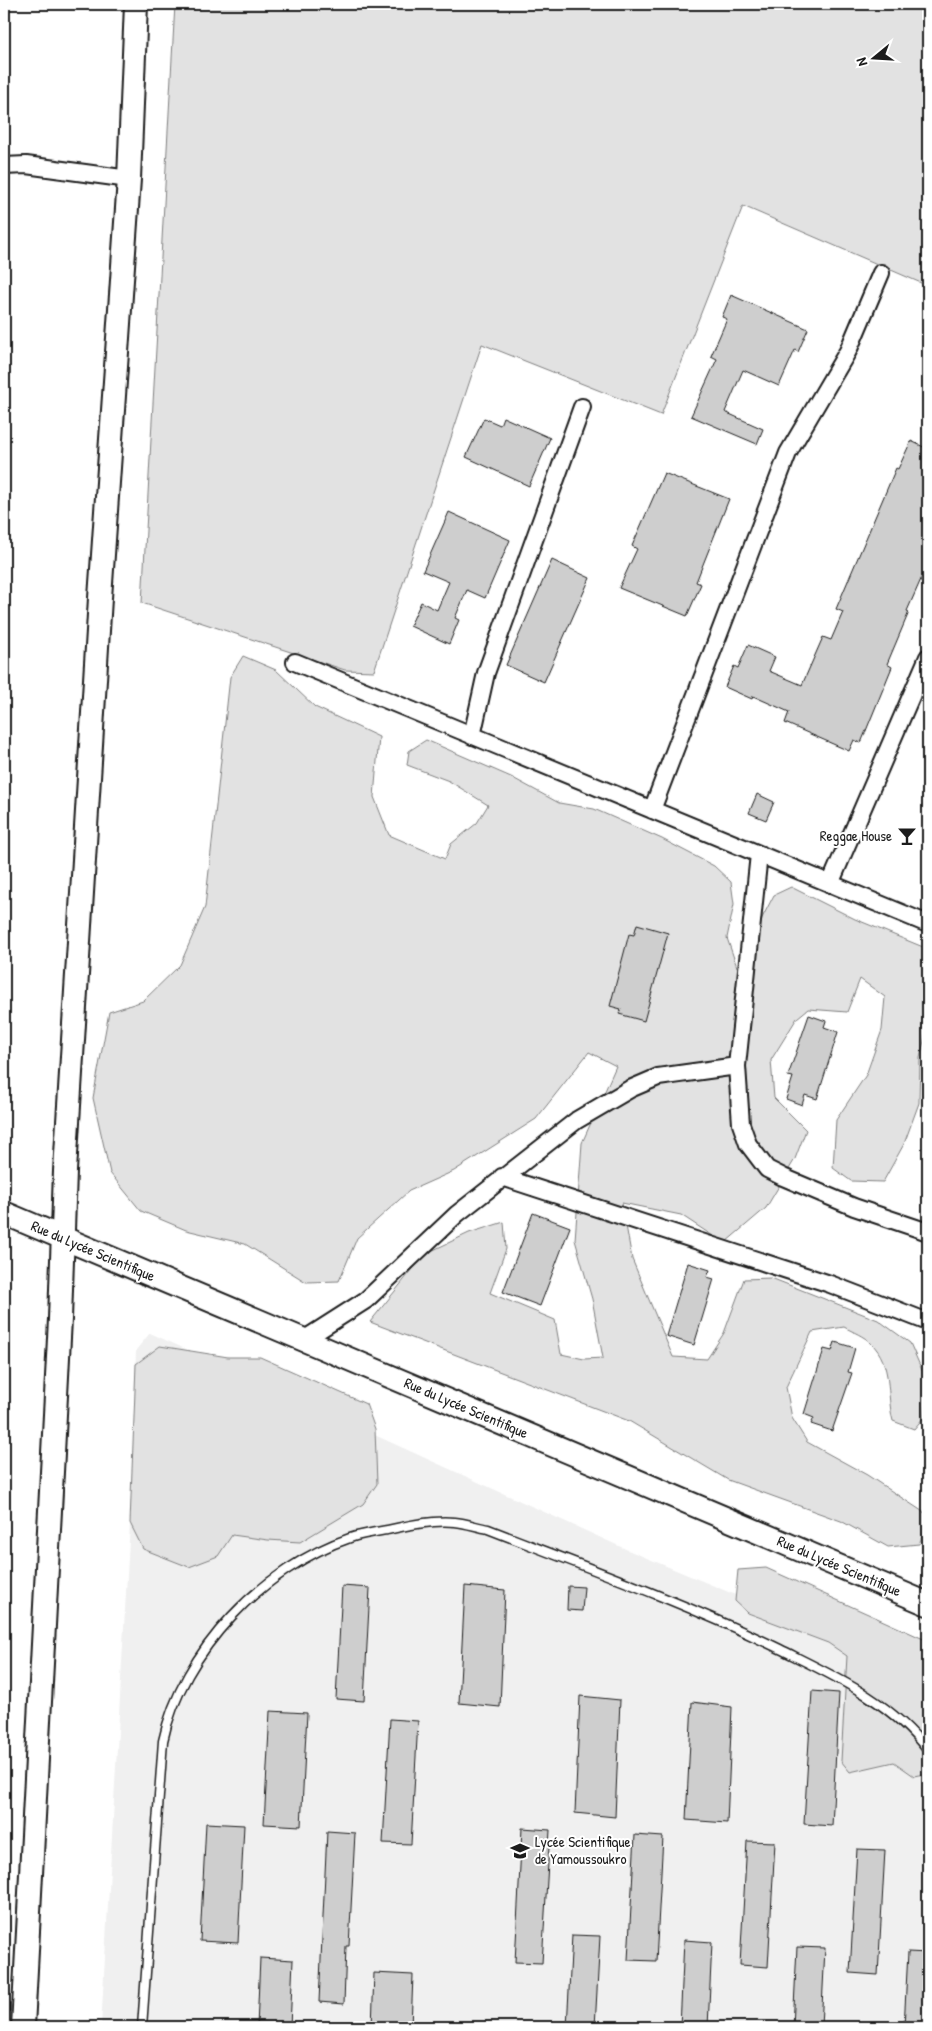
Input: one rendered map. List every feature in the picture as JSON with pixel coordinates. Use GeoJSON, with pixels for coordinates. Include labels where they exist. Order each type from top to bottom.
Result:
{"type":"FeatureCollection","features":[{"type":"Feature","properties":{"kind":"street"},"geometry":{"type":"LineString","coordinates":[[23,2027],[63,1238],[100,598],[129,179],[136,4]]}},
{"type":"Feature","properties":{"kind":"street"},"geometry":{"type":"LineString","coordinates":[[4,166],[26,165],[129,179]]}},
{"type":"Feature","properties":{"kind":"street"},"geometry":{"type":"LineString","coordinates":[[652,810],[788,453],[848,350],[881,273]]}},
{"type":"Feature","properties":{"kind":"street"},"geometry":{"type":"LineString","coordinates":[[472,736],[486,673],[582,407]]}},
{"type":"Feature","properties":{"kind":"street"},"geometry":{"type":"LineString","coordinates":[[830,884],[928,657]]}},
{"type":"Feature","properties":{"kind":"street"},"geometry":{"type":"LineString","coordinates":[[295,662],[928,924]]}},
{"type":"Feature","properties":{"kind":"street"},"geometry":{"type":"LineString","coordinates":[[759,854],[737,1066],[741,1124],[748,1144],[767,1169],[854,1207],[928,1232]]}},
{"type":"Feature","properties":{"kind":"street"},"geometry":{"type":"LineString","coordinates":[[305,1339],[366,1300],[457,1214],[577,1120],[630,1088],[658,1077],[737,1066]]}},
{"type":"Feature","properties":{"kind":"street"},"geometry":{"type":"LineString","coordinates":[[502,1177],[830,1284],[928,1322]]}},
{"type":"Feature","properties":{"kind":"street","name":"Rue du Lycée Scientifique"},"geometry":{"type":"LineString","coordinates":[[4,1213],[928,1604]]}},
{"type":"Feature","properties":{"kind":"lane"},"geometry":{"type":"LineString","coordinates":[[142,2027],[163,1741],[175,1698],[205,1649],[248,1600],[271,1581],[320,1550],[351,1538],[418,1523],[455,1522],[488,1529],[718,1619],[852,1685],[911,1729],[928,1751]]}},
{"type":"Feature","properties":{"kind":"shaded area"},"geometry":{"type":"Polygon","coordinates":[[[175,4],[928,4],[928,286],[743,206],[661,415],[482,344],[374,671],[345,670],[142,603],[175,4]]]}},
{"type":"Feature","properties":{"kind":"shaded area"},"geometry":{"type":"Polygon","coordinates":[[[243,656],[276,670],[315,707],[379,737],[374,797],[389,835],[445,859],[451,844],[477,823],[488,805],[449,781],[407,765],[409,751],[426,740],[511,777],[559,803],[594,809],[662,839],[714,866],[731,882],[734,904],[727,938],[737,967],[756,963],[761,920],[774,895],[791,887],[855,919],[928,949],[928,1024],[920,1058],[919,1103],[904,1144],[883,1182],[851,1181],[833,1168],[836,1120],[866,1075],[882,1030],[885,997],[860,979],[847,1012],[808,1009],[797,1018],[771,1060],[774,1098],[806,1130],[795,1159],[766,1208],[726,1242],[716,1238],[681,1215],[622,1203],[632,1259],[673,1357],[707,1359],[724,1333],[744,1279],[771,1278],[878,1320],[910,1343],[928,1384],[924,1417],[914,1429],[893,1421],[886,1370],[878,1351],[865,1338],[844,1327],[812,1332],[786,1387],[792,1418],[807,1442],[867,1475],[928,1515],[928,1522],[919,1544],[888,1547],[841,1521],[728,1480],[629,1421],[370,1322],[425,1254],[469,1233],[504,1222],[506,1249],[490,1293],[555,1320],[561,1354],[584,1359],[603,1358],[592,1299],[575,1240],[582,1143],[616,1066],[589,1052],[536,1119],[454,1171],[409,1191],[357,1238],[339,1281],[306,1282],[245,1244],[186,1230],[141,1211],[110,1173],[93,1098],[109,1012],[143,1001],[180,965],[205,907],[230,677],[243,656]]]}},
{"type":"Feature","properties":{"kind":"shaded area","name":"Lycée Scientifique de Yamoussoukro"},"geometry":{"type":"Polygon","coordinates":[[[150,1333],[630,1551],[928,1675],[928,2027],[101,2027],[130,1523],[136,1350],[150,1333]]]}},
{"type":"Feature","properties":{"kind":"shaded area"},"geometry":{"type":"Polygon","coordinates":[[[160,1346],[228,1357],[260,1357],[366,1404],[375,1429],[377,1484],[363,1504],[300,1542],[232,1535],[218,1556],[189,1567],[143,1549],[130,1523],[136,1364],[160,1346]]]}},
{"type":"Feature","properties":{"kind":"shaded area"},"geometry":{"type":"Polygon","coordinates":[[[766,1568],[928,1641],[928,1773],[914,1776],[894,1762],[850,1772],[841,1761],[847,1656],[828,1643],[748,1613],[735,1601],[738,1570],[766,1568]]]}},
{"type":"Feature","properties":{"kind":"building"},"geometry":{"type":"Polygon","coordinates":[[[731,295],[808,329],[798,352],[795,350],[779,386],[743,370],[725,412],[763,429],[757,444],[691,416],[717,359],[711,356],[727,319],[722,317],[731,295]]]}},
{"type":"Feature","properties":{"kind":"building"},"geometry":{"type":"Polygon","coordinates":[[[503,417],[550,438],[529,486],[466,457],[484,418],[500,425],[503,417]]]}},
{"type":"Feature","properties":{"kind":"building"},"geometry":{"type":"Polygon","coordinates":[[[911,441],[928,449],[928,580],[922,577],[907,611],[909,612],[887,664],[892,667],[861,743],[854,740],[849,751],[785,723],[789,712],[753,696],[752,699],[725,687],[734,666],[738,668],[748,645],[775,657],[769,671],[802,685],[823,637],[831,640],[843,612],[836,609],[896,468],[898,469],[911,441]]]}},
{"type":"Feature","properties":{"kind":"building"},"geometry":{"type":"Polygon","coordinates":[[[664,473],[729,499],[696,582],[701,584],[687,616],[619,588],[637,549],[632,546],[664,473]]]}},
{"type":"Feature","properties":{"kind":"building"},"geometry":{"type":"Polygon","coordinates":[[[449,512],[510,540],[485,598],[467,590],[455,618],[459,620],[449,644],[410,626],[421,602],[437,610],[449,582],[423,571],[449,512]]]}},
{"type":"Feature","properties":{"kind":"building"},"geometry":{"type":"Polygon","coordinates":[[[552,560],[590,578],[544,682],[506,665],[552,560]]]}},
{"type":"Feature","properties":{"kind":"building"},"geometry":{"type":"Polygon","coordinates":[[[757,794],[774,802],[766,820],[749,813],[757,794]]]}},
{"type":"Feature","properties":{"kind":"building"},"geometry":{"type":"Polygon","coordinates":[[[637,924],[668,933],[644,1021],[619,1014],[621,1009],[610,1006],[629,934],[634,935],[637,924]]]}},
{"type":"Feature","properties":{"kind":"building"},"geometry":{"type":"Polygon","coordinates":[[[809,1015],[826,1021],[824,1027],[838,1032],[817,1099],[805,1095],[802,1105],[786,1099],[793,1077],[788,1076],[809,1015]]]}},
{"type":"Feature","properties":{"kind":"building"},"geometry":{"type":"Polygon","coordinates":[[[533,1213],[570,1227],[540,1306],[503,1292],[533,1213]]]}},
{"type":"Feature","properties":{"kind":"building"},"geometry":{"type":"Polygon","coordinates":[[[688,1263],[710,1270],[707,1277],[714,1279],[694,1345],[666,1336],[688,1263]]]}},
{"type":"Feature","properties":{"kind":"building"},"geometry":{"type":"Polygon","coordinates":[[[835,1342],[855,1348],[848,1372],[852,1373],[832,1431],[811,1424],[814,1418],[804,1414],[824,1349],[832,1351],[835,1342]]]}},
{"type":"Feature","properties":{"kind":"building"},"geometry":{"type":"Polygon","coordinates":[[[342,1586],[370,1588],[364,1701],[336,1699],[342,1586]]]}},
{"type":"Feature","properties":{"kind":"building"},"geometry":{"type":"Polygon","coordinates":[[[465,1586],[505,1590],[500,1707],[459,1703],[465,1586]]]}},
{"type":"Feature","properties":{"kind":"building"},"geometry":{"type":"Polygon","coordinates":[[[568,1586],[584,1587],[582,1611],[567,1610],[568,1586]]]}},
{"type":"Feature","properties":{"kind":"building"},"geometry":{"type":"Polygon","coordinates":[[[812,1691],[839,1693],[832,1826],[804,1824],[812,1691]]]}},
{"type":"Feature","properties":{"kind":"building"},"geometry":{"type":"Polygon","coordinates":[[[580,1696],[620,1700],[615,1817],[575,1813],[580,1696]]]}},
{"type":"Feature","properties":{"kind":"building"},"geometry":{"type":"Polygon","coordinates":[[[692,1702],[732,1707],[727,1823],[686,1820],[692,1702]]]}},
{"type":"Feature","properties":{"kind":"building"},"geometry":{"type":"Polygon","coordinates":[[[270,1711],[307,1713],[301,1826],[264,1824],[270,1711]]]}},
{"type":"Feature","properties":{"kind":"building"},"geometry":{"type":"Polygon","coordinates":[[[390,1719],[418,1721],[411,1844],[383,1843],[390,1719]]]}},
{"type":"Feature","properties":{"kind":"building"},"geometry":{"type":"Polygon","coordinates":[[[206,1823],[244,1825],[238,1943],[200,1941],[206,1823]]]}},
{"type":"Feature","properties":{"kind":"building"},"geometry":{"type":"Polygon","coordinates":[[[522,1828],[550,1830],[542,1963],[515,1962],[522,1828]]]}},
{"type":"Feature","properties":{"kind":"building"},"geometry":{"type":"Polygon","coordinates":[[[327,1831],[355,1833],[349,1946],[346,1946],[344,2004],[319,2002],[327,1831]]]}},
{"type":"Feature","properties":{"kind":"building"},"geometry":{"type":"Polygon","coordinates":[[[635,1835],[663,1837],[656,1961],[628,1960],[635,1835]]]}},
{"type":"Feature","properties":{"kind":"building"},"geometry":{"type":"Polygon","coordinates":[[[747,1841],[775,1842],[768,1967],[740,1965],[747,1841]]]}},
{"type":"Feature","properties":{"kind":"building"},"geometry":{"type":"Polygon","coordinates":[[[857,1849],[885,1850],[878,1975],[850,1973],[857,1849]]]}},
{"type":"Feature","properties":{"kind":"building"},"geometry":{"type":"Polygon","coordinates":[[[572,1935],[600,1936],[595,2027],[567,2027],[572,1935]]]}},
{"type":"Feature","properties":{"kind":"building"},"geometry":{"type":"Polygon","coordinates":[[[684,1940],[712,1942],[708,2027],[680,2027],[684,1940]]]}},
{"type":"Feature","properties":{"kind":"building"},"geometry":{"type":"Polygon","coordinates":[[[797,1947],[825,1948],[821,2027],[793,2027],[797,1947]]]}},
{"type":"Feature","properties":{"kind":"building"},"geometry":{"type":"Polygon","coordinates":[[[908,1952],[928,1953],[928,2027],[904,2027],[908,1952]]]}},
{"type":"Feature","properties":{"kind":"building"},"geometry":{"type":"Polygon","coordinates":[[[260,1958],[293,1960],[290,2027],[257,2027],[260,1958]]]}},
{"type":"Feature","properties":{"kind":"building"},"geometry":{"type":"Polygon","coordinates":[[[374,1973],[413,1975],[411,2027],[372,2027],[374,1973]]]}},
{"type":"Feature","properties":{"kind":"place","name":"Reggae House"},"geometry":{"type":"Point","coordinates":[907,836]}},
{"type":"Feature","properties":{"kind":"place","name":"Lycée Scientifique de Yamoussoukro"},"geometry":{"type":"Point","coordinates":[520,1851]}}]}
